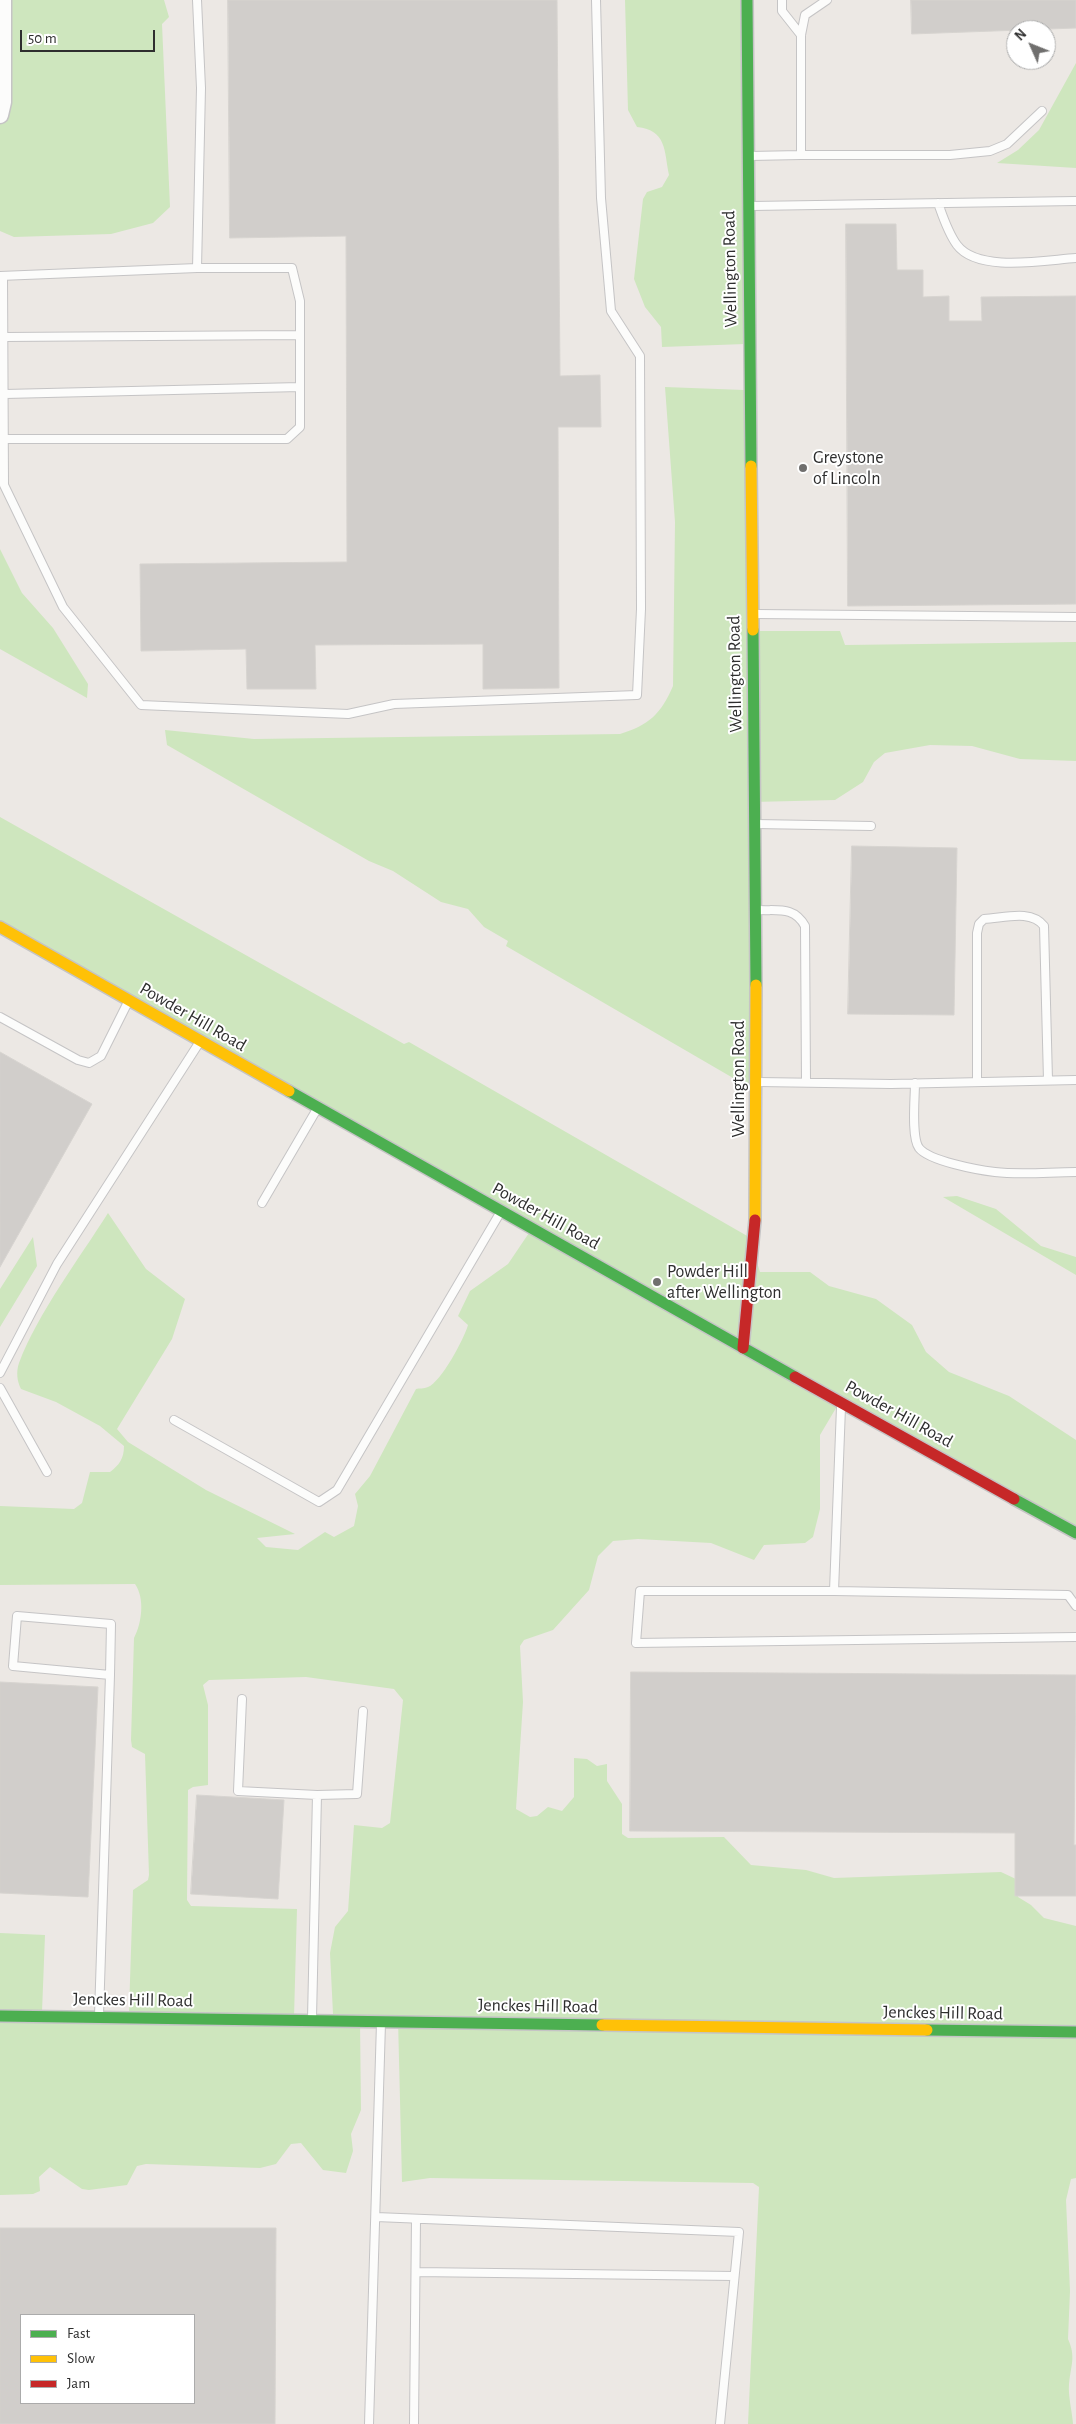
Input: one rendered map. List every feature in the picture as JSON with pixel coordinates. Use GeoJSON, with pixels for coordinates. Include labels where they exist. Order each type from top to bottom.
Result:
{"type":"FeatureCollection","features":[{"type":"Feature","properties":{"kind":"street"},"geometry":{"type":"LineString","coordinates":[[0,115],[3,102],[3,0]]}},
{"type":"Feature","properties":{"kind":"street","name":"Wellington Road"},"geometry":{"type":"LineString","coordinates":[[743,1348],[755,1221],[757,1082],[747,206],[747,0]]}},
{"type":"Feature","properties":{"kind":"street","name":"Powder Hill Road"},"geometry":{"type":"LineString","coordinates":[[0,927],[743,1348],[1076,1533]]}},
{"type":"Feature","properties":{"kind":"street","name":"Jenckes Hill Road"},"geometry":{"type":"LineString","coordinates":[[0,2016],[1076,2032]]}},
{"type":"Feature","properties":{"kind":"lane"},"geometry":{"type":"LineString","coordinates":[[197,0],[201,88],[197,268]]}},
{"type":"Feature","properties":{"kind":"lane"},"geometry":{"type":"LineString","coordinates":[[5,439],[287,438],[300,427],[300,301],[292,268],[197,268],[1,276],[5,394],[4,486],[63,607],[140,705],[348,714],[394,704],[637,695],[642,609],[640,356],[611,311],[601,198],[596,0]]}},
{"type":"Feature","properties":{"kind":"lane"},"geometry":{"type":"LineString","coordinates":[[782,0],[782,11],[800,35]]}},
{"type":"Feature","properties":{"kind":"lane"},"geometry":{"type":"LineString","coordinates":[[801,155],[800,35],[805,15],[827,0]]}},
{"type":"Feature","properties":{"kind":"lane"},"geometry":{"type":"LineString","coordinates":[[747,156],[950,156],[990,151],[1006,144],[1042,111]]}},
{"type":"Feature","properties":{"kind":"lane"},"geometry":{"type":"LineString","coordinates":[[747,206],[1076,201]]}},
{"type":"Feature","properties":{"kind":"lane"},"geometry":{"type":"LineString","coordinates":[[938,203],[949,232],[966,254],[988,262],[1076,258]]}},
{"type":"Feature","properties":{"kind":"lane"},"geometry":{"type":"LineString","coordinates":[[4,337],[300,335]]}},
{"type":"Feature","properties":{"kind":"lane"},"geometry":{"type":"LineString","coordinates":[[5,394],[300,387]]}},
{"type":"Feature","properties":{"kind":"lane"},"geometry":{"type":"LineString","coordinates":[[752,614],[1076,616]]}},
{"type":"Feature","properties":{"kind":"lane"},"geometry":{"type":"LineString","coordinates":[[754,824],[871,826]]}},
{"type":"Feature","properties":{"kind":"lane"},"geometry":{"type":"LineString","coordinates":[[755,909],[793,912],[800,917],[805,926],[806,1082]]}},
{"type":"Feature","properties":{"kind":"lane"},"geometry":{"type":"LineString","coordinates":[[977,1082],[977,934],[979,924],[984,920],[1030,915],[1038,918],[1044,926],[1048,1080]]}},
{"type":"Feature","properties":{"kind":"lane"},"geometry":{"type":"LineString","coordinates":[[0,1017],[78,1060],[89,1063],[101,1056],[129,1001]]}},
{"type":"Feature","properties":{"kind":"lane"},"geometry":{"type":"LineString","coordinates":[[0,1373],[56,1264],[200,1041]]}},
{"type":"Feature","properties":{"kind":"lane"},"geometry":{"type":"LineString","coordinates":[[757,1082],[915,1083],[1076,1080]]}},
{"type":"Feature","properties":{"kind":"lane"},"geometry":{"type":"LineString","coordinates":[[915,1083],[915,1137],[919,1148],[927,1154],[938,1159],[995,1172],[1076,1172]]}},
{"type":"Feature","properties":{"kind":"lane"},"geometry":{"type":"LineString","coordinates":[[262,1203],[318,1108]]}},
{"type":"Feature","properties":{"kind":"lane"},"geometry":{"type":"LineString","coordinates":[[174,1420],[319,1502],[337,1490],[501,1211]]}},
{"type":"Feature","properties":{"kind":"lane"},"geometry":{"type":"LineString","coordinates":[[0,1388],[47,1472]]}},
{"type":"Feature","properties":{"kind":"lane"},"geometry":{"type":"LineString","coordinates":[[834,1590],[841,1402]]}},
{"type":"Feature","properties":{"kind":"lane"},"geometry":{"type":"LineString","coordinates":[[1076,1606],[1068,1595],[834,1590],[640,1591],[636,1643],[1076,1637]]}},
{"type":"Feature","properties":{"kind":"lane"},"geometry":{"type":"LineString","coordinates":[[99,2017],[110,1675],[111,1624],[18,1616],[13,1666],[110,1675]]}},
{"type":"Feature","properties":{"kind":"lane"},"geometry":{"type":"LineString","coordinates":[[242,1699],[238,1790],[317,1796],[357,1794],[363,1711]]}},
{"type":"Feature","properties":{"kind":"lane"},"geometry":{"type":"LineString","coordinates":[[312,2020],[317,1796]]}},
{"type":"Feature","properties":{"kind":"lane"},"geometry":{"type":"LineString","coordinates":[[369,2424],[381,2021]]}},
{"type":"Feature","properties":{"kind":"lane"},"geometry":{"type":"LineString","coordinates":[[376,2217],[739,2232],[720,2424]]}},
{"type":"Feature","properties":{"kind":"lane"},"geometry":{"type":"LineString","coordinates":[[414,2424],[416,2219]]}},
{"type":"Feature","properties":{"kind":"lane"},"geometry":{"type":"LineString","coordinates":[[416,2272],[734,2276]]}},
{"type":"Feature","properties":{"kind":"green space"},"geometry":{"type":"Polygon","coordinates":[[[0,0],[164,0],[169,17],[162,24],[170,207],[153,223],[111,234],[14,237],[0,231],[0,0]]]}},
{"type":"Feature","properties":{"kind":"green space"},"geometry":{"type":"Polygon","coordinates":[[[625,0],[744,0],[745,344],[662,347],[661,327],[645,307],[634,279],[643,199],[647,192],[662,187],[669,175],[665,150],[659,137],[654,132],[637,127],[628,110],[625,0]]]}},
{"type":"Feature","properties":{"kind":"green space"},"geometry":{"type":"Polygon","coordinates":[[[1076,63],[1076,168],[997,163],[1018,150],[1039,130],[1076,63]]]}},
{"type":"Feature","properties":{"kind":"green space"},"geometry":{"type":"Polygon","coordinates":[[[665,387],[744,390],[752,631],[840,631],[845,645],[1076,642],[1076,761],[1020,759],[972,746],[930,745],[885,753],[874,762],[863,782],[835,800],[753,802],[752,1089],[506,946],[508,941],[484,927],[468,909],[441,902],[393,871],[369,861],[167,745],[165,730],[254,739],[620,734],[639,727],[659,711],[673,686],[675,522],[665,387]]]}},
{"type":"Feature","properties":{"kind":"green space"},"geometry":{"type":"Polygon","coordinates":[[[0,549],[22,593],[53,628],[88,684],[87,698],[0,649],[0,549]]]}},
{"type":"Feature","properties":{"kind":"green space"},"geometry":{"type":"Polygon","coordinates":[[[0,817],[404,1044],[409,1042],[749,1237],[760,1272],[810,1272],[829,1286],[876,1299],[912,1325],[926,1352],[949,1372],[1009,1396],[1076,1440],[1076,1533],[839,1403],[820,1435],[820,1509],[813,1537],[805,1543],[764,1545],[754,1560],[711,1543],[638,1539],[613,1541],[598,1556],[589,1590],[553,1630],[524,1640],[520,1646],[523,1702],[516,1809],[530,1817],[537,1816],[548,1807],[562,1811],[574,1797],[574,1758],[587,1759],[597,1766],[607,1764],[607,1781],[622,1804],[622,1834],[628,1838],[724,1837],[751,1865],[806,1870],[834,1878],[1001,1872],[1018,1880],[1018,1897],[1031,1905],[1044,1918],[1076,1926],[1076,2178],[1071,2179],[1066,2200],[1070,2291],[1068,2339],[1072,2356],[1069,2389],[1073,2424],[748,2424],[759,2187],[753,2183],[430,2178],[402,2182],[398,2019],[360,2021],[361,2110],[351,2134],[353,2151],[346,2173],[323,2170],[301,2143],[291,2144],[276,2164],[260,2168],[146,2164],[137,2166],[127,2185],[89,2190],[82,2189],[50,2167],[39,2177],[40,2191],[33,2194],[0,2195],[0,1933],[45,1935],[42,2012],[129,2011],[133,1890],[148,1880],[149,1875],[145,1754],[132,1747],[131,1740],[134,1638],[139,1625],[141,1611],[140,1596],[135,1584],[0,1585],[0,1506],[74,1509],[82,1503],[90,1472],[110,1472],[120,1461],[124,1451],[124,1446],[100,1426],[56,1402],[21,1389],[17,1376],[18,1366],[37,1325],[108,1213],[146,1269],[185,1299],[172,1339],[117,1429],[128,1442],[206,1490],[295,1534],[257,1538],[266,1547],[298,1550],[325,1532],[334,1537],[354,1526],[358,1506],[355,1494],[370,1476],[416,1389],[426,1388],[439,1377],[462,1340],[468,1325],[458,1316],[470,1291],[508,1264],[531,1230],[0,927],[0,817]],[[306,1677],[209,1680],[203,1685],[208,1705],[208,1785],[193,1787],[188,1790],[187,1900],[191,1906],[297,1909],[294,2017],[333,2014],[330,1953],[335,1927],[348,1911],[354,1825],[382,1828],[390,1823],[403,1700],[394,1689],[306,1677]]]}},
{"type":"Feature","properties":{"kind":"green space"},"geometry":{"type":"Polygon","coordinates":[[[957,1196],[996,1209],[1041,1246],[1076,1257],[1076,1275],[943,1197],[957,1196]]]}},
{"type":"Feature","properties":{"kind":"green space"},"geometry":{"type":"Polygon","coordinates":[[[33,1237],[37,1266],[0,1327],[0,1289],[33,1237]]]}},
{"type":"Feature","properties":{"kind":"building"},"geometry":{"type":"Polygon","coordinates":[[[228,0],[557,0],[560,376],[600,375],[601,427],[558,427],[559,688],[483,689],[483,644],[315,645],[316,689],[247,689],[246,649],[141,651],[140,564],[347,562],[346,236],[230,238],[228,0]]]}},
{"type":"Feature","properties":{"kind":"building"},"geometry":{"type":"Polygon","coordinates":[[[911,0],[1076,0],[1076,28],[1056,29],[1056,20],[1006,20],[1006,31],[912,34],[911,0]]]}},
{"type":"Feature","properties":{"kind":"building"},"geometry":{"type":"Polygon","coordinates":[[[846,224],[896,224],[897,270],[923,270],[923,297],[949,296],[949,321],[982,321],[981,297],[1076,296],[1076,604],[848,606],[846,224]]]}},
{"type":"Feature","properties":{"kind":"building"},"geometry":{"type":"Polygon","coordinates":[[[852,846],[957,848],[954,1015],[848,1014],[852,846]]]}},
{"type":"Feature","properties":{"kind":"building"},"geometry":{"type":"Polygon","coordinates":[[[0,1052],[92,1104],[0,1267],[0,1052]]]}},
{"type":"Feature","properties":{"kind":"building"},"geometry":{"type":"Polygon","coordinates":[[[631,1672],[1076,1675],[1074,1845],[1076,1845],[1076,1896],[1015,1896],[1015,1833],[630,1831],[631,1672]]]}},
{"type":"Feature","properties":{"kind":"building"},"geometry":{"type":"Polygon","coordinates":[[[0,1682],[98,1687],[88,1897],[0,1893],[0,1682]]]}},
{"type":"Feature","properties":{"kind":"building"},"geometry":{"type":"Polygon","coordinates":[[[197,1795],[284,1800],[278,1899],[191,1894],[197,1795]]]}},
{"type":"Feature","properties":{"kind":"building"},"geometry":{"type":"Polygon","coordinates":[[[0,2228],[276,2228],[275,2424],[0,2424],[0,2228]]]}},
{"type":"Feature","properties":{"kind":"traffic: fast"},"geometry":{"type":"LineString","coordinates":[[747,0],[751,466]]}},
{"type":"Feature","properties":{"kind":"traffic: fast"},"geometry":{"type":"LineString","coordinates":[[753,630],[756,985]]}},
{"type":"Feature","properties":{"kind":"traffic: fast"},"geometry":{"type":"LineString","coordinates":[[289,1091],[795,1377]]}},
{"type":"Feature","properties":{"kind":"traffic: fast"},"geometry":{"type":"LineString","coordinates":[[1014,1499],[1076,1533]]}},
{"type":"Feature","properties":{"kind":"traffic: fast"},"geometry":{"type":"LineString","coordinates":[[0,2016],[602,2025]]}},
{"type":"Feature","properties":{"kind":"traffic: fast"},"geometry":{"type":"LineString","coordinates":[[927,2030],[1076,2032]]}},
{"type":"Feature","properties":{"kind":"traffic: slow"},"geometry":{"type":"LineString","coordinates":[[751,466],[753,630]]}},
{"type":"Feature","properties":{"kind":"traffic: slow"},"geometry":{"type":"LineString","coordinates":[[0,927],[289,1091]]}},
{"type":"Feature","properties":{"kind":"traffic: slow"},"geometry":{"type":"LineString","coordinates":[[755,1220],[756,985]]}},
{"type":"Feature","properties":{"kind":"traffic: slow"},"geometry":{"type":"LineString","coordinates":[[602,2025],[927,2030]]}},
{"type":"Feature","properties":{"kind":"traffic: jam"},"geometry":{"type":"LineString","coordinates":[[743,1348],[755,1220]]}},
{"type":"Feature","properties":{"kind":"traffic: jam"},"geometry":{"type":"LineString","coordinates":[[795,1377],[1014,1499]]}},
{"type":"Feature","properties":{"kind":"place","name":"Greystone of Lincoln"},"geometry":{"type":"Point","coordinates":[803,468]}},
{"type":"Feature","properties":{"kind":"place","name":"Powder Hill after Wellington"},"geometry":{"type":"Point","coordinates":[657,1282]}}]}
